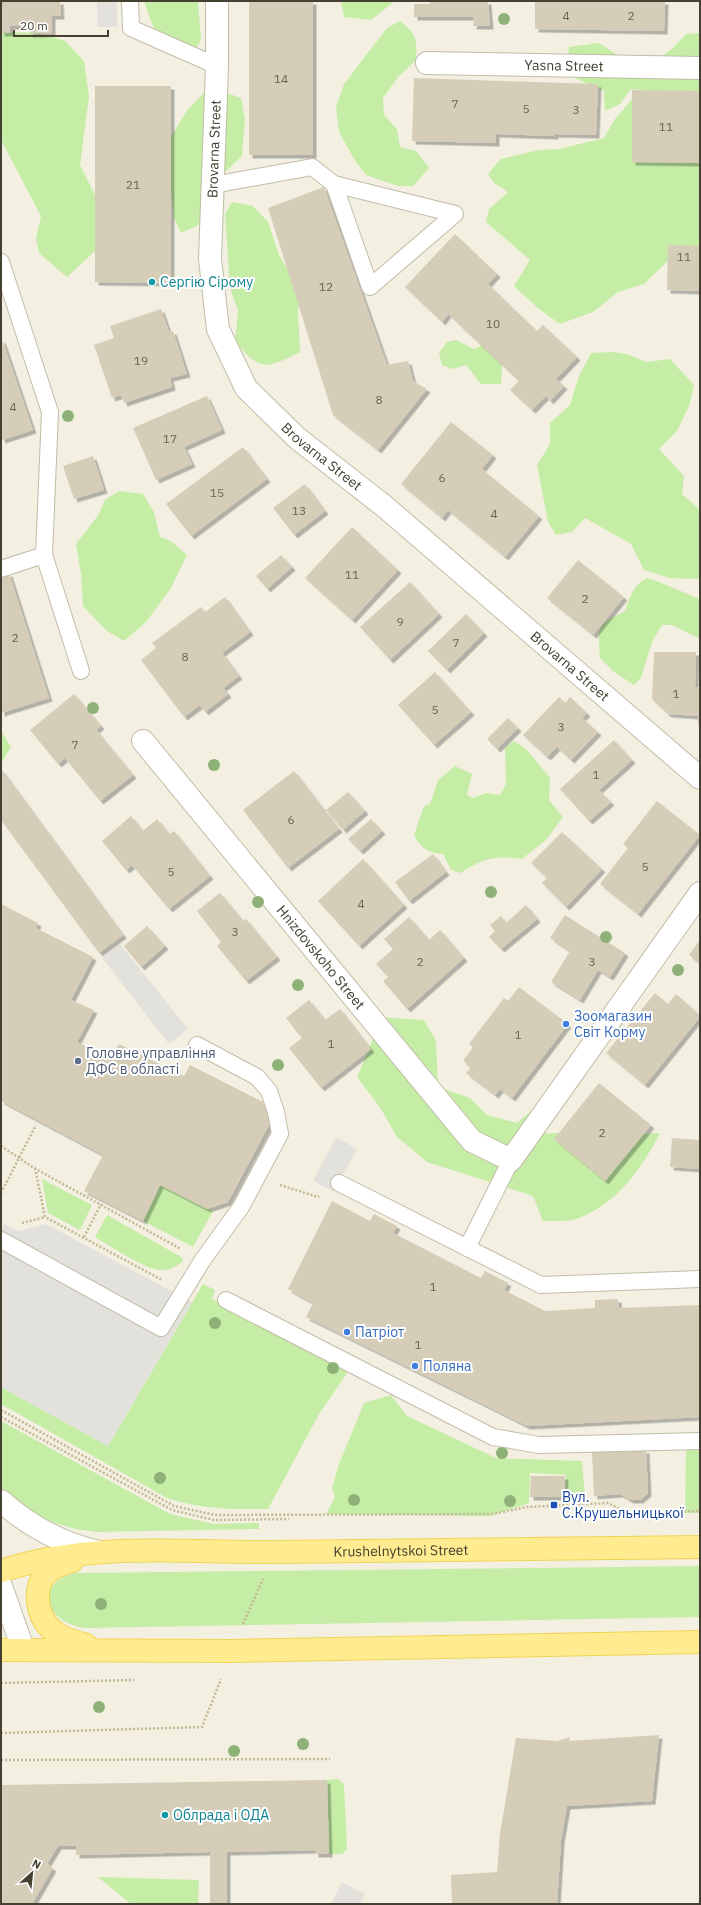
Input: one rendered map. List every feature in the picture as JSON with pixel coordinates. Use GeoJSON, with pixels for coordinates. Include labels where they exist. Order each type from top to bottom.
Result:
{"type":"FeatureCollection","features":[{"type":"Feature","properties":{"kind":"main road","name":"Krushelnytskoi Street"},"geometry":{"type":"LineString","coordinates":[[1,1571],[30,1561],[65,1555],[144,1550],[274,1552],[700,1547]]}},
{"type":"Feature","properties":{"kind":"main road","name":"Krushelnytskoi Street"},"geometry":{"type":"LineString","coordinates":[[103,1552],[69,1561],[46,1574],[40,1583],[38,1605],[44,1622],[50,1629],[62,1638],[104,1650]]}},
{"type":"Feature","properties":{"kind":"main road","name":"Krushelnytskoi Street"},"geometry":{"type":"LineString","coordinates":[[1,1650],[232,1651],[700,1642]]}},
{"type":"Feature","properties":{"kind":"street","name":"Brovarna Street"},"geometry":{"type":"LineString","coordinates":[[217,1],[217,66],[210,259],[218,329],[246,388],[297,438],[384,506],[700,778]]}},
{"type":"Feature","properties":{"kind":"street","name":"Yasna Street"},"geometry":{"type":"LineString","coordinates":[[427,63],[700,68]]}},
{"type":"Feature","properties":{"kind":"street","name":"Hnizdovskoho Street"},"geometry":{"type":"LineString","coordinates":[[142,741],[472,1141],[511,1160]]}},
{"type":"Feature","properties":{"kind":"street"},"geometry":{"type":"LineString","coordinates":[[511,1160],[700,894]]}},
{"type":"Feature","properties":{"kind":"street"},"geometry":{"type":"LineString","coordinates":[[1,1501],[52,1536],[76,1546],[103,1552]]}},
{"type":"Feature","properties":{"kind":"street"},"geometry":{"type":"LineString","coordinates":[[1,1586],[23,1649]]}},
{"type":"Feature","properties":{"kind":"lane"},"geometry":{"type":"LineString","coordinates":[[130,1],[131,28],[217,66]]}},
{"type":"Feature","properties":{"kind":"lane"},"geometry":{"type":"LineString","coordinates":[[213,185],[312,167],[334,184],[455,214],[370,287],[334,184]]}},
{"type":"Feature","properties":{"kind":"lane"},"geometry":{"type":"LineString","coordinates":[[1,262],[50,412],[44,555],[81,671]]}},
{"type":"Feature","properties":{"kind":"lane"},"geometry":{"type":"LineString","coordinates":[[1,569],[44,555]]}},
{"type":"Feature","properties":{"kind":"lane"},"geometry":{"type":"LineString","coordinates":[[1,1240],[161,1328],[202,1261],[241,1207],[280,1134],[276,1112],[269,1091],[257,1077],[197,1045]]}},
{"type":"Feature","properties":{"kind":"lane"},"geometry":{"type":"LineString","coordinates":[[467,1248],[511,1160]]}},
{"type":"Feature","properties":{"kind":"lane"},"geometry":{"type":"LineString","coordinates":[[339,1183],[541,1285],[700,1279]]}},
{"type":"Feature","properties":{"kind":"lane"},"geometry":{"type":"LineString","coordinates":[[226,1300],[493,1437],[539,1445],[700,1441]]}},
{"type":"Feature","properties":{"kind":"path"},"geometry":{"type":"LineString","coordinates":[[1,1193],[36,1125]]}},
{"type":"Feature","properties":{"kind":"path"},"geometry":{"type":"LineString","coordinates":[[1,1146],[20,1157],[34,1168],[202,1261]]}},
{"type":"Feature","properties":{"kind":"path"},"geometry":{"type":"LineString","coordinates":[[34,1168],[45,1217]]}},
{"type":"Feature","properties":{"kind":"path"},"geometry":{"type":"LineString","coordinates":[[257,1178],[318,1197],[339,1183]]}},
{"type":"Feature","properties":{"kind":"path"},"geometry":{"type":"LineString","coordinates":[[84,1237],[101,1204]]}},
{"type":"Feature","properties":{"kind":"path"},"geometry":{"type":"LineString","coordinates":[[21,1223],[45,1217],[184,1291]]}},
{"type":"Feature","properties":{"kind":"path"},"geometry":{"type":"LineString","coordinates":[[1,1410],[174,1506],[215,1515],[492,1514],[527,1507],[608,1503],[628,1513],[700,1511]]}},
{"type":"Feature","properties":{"kind":"path"},"geometry":{"type":"LineString","coordinates":[[1,1417],[172,1510],[214,1520],[289,1519]]}},
{"type":"Feature","properties":{"kind":"path"},"geometry":{"type":"LineString","coordinates":[[240,1630],[264,1578]]}},
{"type":"Feature","properties":{"kind":"path"},"geometry":{"type":"LineString","coordinates":[[1,1733],[202,1727],[222,1677]]}},
{"type":"Feature","properties":{"kind":"path"},"geometry":{"type":"LineString","coordinates":[[1,1760],[330,1759]]}},
{"type":"Feature","properties":{"kind":"green space"},"geometry":{"type":"Polygon","coordinates":[[[144,1],[198,1],[201,40],[188,62],[174,57],[166,48],[154,29],[144,1]]]}},
{"type":"Feature","properties":{"kind":"green space"},"geometry":{"type":"Polygon","coordinates":[[[341,1],[395,1],[371,20],[344,17],[341,1]]]}},
{"type":"Feature","properties":{"kind":"green space"},"geometry":{"type":"Polygon","coordinates":[[[400,21],[410,30],[415,38],[416,60],[398,77],[383,98],[384,115],[397,129],[400,147],[416,151],[429,168],[413,186],[398,186],[366,175],[354,159],[339,132],[336,107],[344,84],[387,28],[400,21]]]}},
{"type":"Feature","properties":{"kind":"green space"},"geometry":{"type":"Polygon","coordinates":[[[1,32],[40,33],[65,41],[84,61],[89,96],[80,165],[95,195],[100,235],[96,250],[67,277],[39,253],[36,239],[41,216],[1,140],[1,32]]]}},
{"type":"Feature","properties":{"kind":"green space"},"geometry":{"type":"Polygon","coordinates":[[[700,33],[700,106],[653,91],[631,89],[620,104],[605,111],[604,91],[566,74],[569,47],[599,43],[619,56],[660,57],[673,48],[686,34],[700,33]]]}},
{"type":"Feature","properties":{"kind":"green space"},"geometry":{"type":"Polygon","coordinates":[[[210,87],[241,98],[245,119],[242,156],[222,175],[203,223],[181,233],[174,218],[170,183],[170,138],[188,109],[210,87]]]}},
{"type":"Feature","properties":{"kind":"green space"},"geometry":{"type":"Polygon","coordinates":[[[634,97],[700,157],[700,245],[696,251],[676,253],[644,284],[618,292],[593,312],[560,324],[539,309],[514,286],[530,260],[486,222],[489,209],[508,192],[494,183],[488,174],[501,159],[539,150],[559,149],[604,138],[615,119],[634,97]]]}},
{"type":"Feature","properties":{"kind":"green space"},"geometry":{"type":"Polygon","coordinates":[[[232,202],[253,206],[268,222],[279,255],[299,288],[298,312],[300,352],[279,362],[271,364],[258,363],[251,358],[235,341],[238,311],[230,288],[225,214],[232,202]]]}},
{"type":"Feature","properties":{"kind":"green space"},"geometry":{"type":"Polygon","coordinates":[[[456,340],[474,349],[491,341],[503,349],[501,384],[481,384],[466,365],[453,369],[442,365],[439,353],[447,342],[456,340]]]}},
{"type":"Feature","properties":{"kind":"green space"},"geometry":{"type":"Polygon","coordinates":[[[612,352],[627,354],[646,362],[670,359],[694,385],[689,406],[677,431],[659,449],[684,476],[682,494],[700,510],[699,579],[670,578],[644,570],[631,544],[585,518],[572,532],[556,535],[548,522],[537,465],[550,444],[550,423],[570,405],[579,376],[591,353],[612,352]]]}},
{"type":"Feature","properties":{"kind":"green space"},"geometry":{"type":"Polygon","coordinates":[[[119,491],[143,494],[154,512],[160,537],[171,541],[187,555],[171,588],[146,622],[124,641],[107,631],[83,606],[81,574],[76,544],[99,514],[105,500],[119,491]]]}},
{"type":"Feature","properties":{"kind":"green space"},"geometry":{"type":"Polygon","coordinates":[[[647,578],[700,599],[700,639],[672,625],[662,625],[652,642],[641,678],[634,685],[614,672],[600,658],[599,633],[603,624],[625,611],[630,596],[635,588],[647,578]]]}},
{"type":"Feature","properties":{"kind":"green space"},"geometry":{"type":"Polygon","coordinates":[[[1,731],[11,747],[1,763],[1,731]]]}},
{"type":"Feature","properties":{"kind":"green space"},"geometry":{"type":"Polygon","coordinates":[[[514,741],[526,749],[550,778],[549,800],[563,817],[546,840],[522,859],[503,857],[489,859],[460,873],[451,870],[443,854],[429,851],[419,843],[414,835],[424,806],[430,804],[438,780],[455,766],[472,774],[467,795],[473,798],[486,793],[500,795],[506,784],[505,748],[514,741]]]}},
{"type":"Feature","properties":{"kind":"green space"},"geometry":{"type":"Polygon","coordinates":[[[382,1017],[424,1020],[436,1041],[438,1087],[470,1098],[487,1115],[517,1123],[531,1111],[547,1134],[575,1132],[660,1133],[637,1171],[617,1194],[606,1203],[579,1218],[561,1221],[543,1221],[533,1196],[427,1162],[397,1137],[381,1109],[357,1077],[382,1017]]]}},
{"type":"Feature","properties":{"kind":"green space"},"geometry":{"type":"Polygon","coordinates":[[[42,1179],[92,1205],[80,1230],[48,1213],[42,1179]]]}},
{"type":"Feature","properties":{"kind":"green space"},"geometry":{"type":"Polygon","coordinates":[[[160,1185],[213,1211],[193,1247],[143,1221],[160,1185]]]}},
{"type":"Feature","properties":{"kind":"green space"},"geometry":{"type":"Polygon","coordinates":[[[107,1215],[183,1258],[182,1262],[168,1269],[153,1269],[117,1251],[95,1237],[107,1215]]]}},
{"type":"Feature","properties":{"kind":"green space"},"geometry":{"type":"Polygon","coordinates":[[[203,1284],[215,1290],[212,1299],[272,1331],[352,1366],[319,1414],[268,1509],[229,1509],[205,1507],[167,1498],[1,1404],[1,1387],[108,1446],[203,1284]]]}},
{"type":"Feature","properties":{"kind":"green space"},"geometry":{"type":"Polygon","coordinates":[[[391,1395],[407,1416],[496,1458],[582,1461],[585,1497],[565,1502],[566,1475],[530,1473],[529,1503],[490,1516],[326,1514],[335,1497],[332,1488],[339,1464],[364,1403],[391,1395]]]}},
{"type":"Feature","properties":{"kind":"green space"},"geometry":{"type":"Polygon","coordinates":[[[1,1421],[170,1514],[214,1524],[259,1523],[259,1529],[98,1532],[75,1529],[49,1521],[23,1510],[1,1494],[1,1421]]]}},
{"type":"Feature","properties":{"kind":"green space"},"geometry":{"type":"Polygon","coordinates":[[[686,1450],[700,1450],[700,1513],[685,1513],[686,1450]]]}},
{"type":"Feature","properties":{"kind":"green space"},"geometry":{"type":"Polygon","coordinates":[[[700,1566],[700,1617],[85,1628],[72,1625],[61,1619],[53,1611],[49,1603],[49,1594],[53,1586],[61,1578],[75,1573],[700,1566]]]}},
{"type":"Feature","properties":{"kind":"green space"},"geometry":{"type":"Polygon","coordinates":[[[338,1779],[344,1784],[347,1849],[342,1854],[329,1854],[327,1780],[338,1779]]]}},
{"type":"Feature","properties":{"kind":"green space"},"geometry":{"type":"Polygon","coordinates":[[[98,1877],[199,1880],[198,1904],[131,1904],[98,1877]]]}},
{"type":"Feature","properties":{"kind":"shaded area"},"geometry":{"type":"Polygon","coordinates":[[[97,1],[117,1],[117,27],[97,27],[97,1]]]}},
{"type":"Feature","properties":{"kind":"shaded area"},"geometry":{"type":"Polygon","coordinates":[[[120,944],[188,1029],[169,1044],[102,958],[120,944]]]}},
{"type":"Feature","properties":{"kind":"shaded area"},"geometry":{"type":"Polygon","coordinates":[[[336,1137],[357,1149],[334,1192],[313,1181],[336,1137]]]}},
{"type":"Feature","properties":{"kind":"shaded area"},"geometry":{"type":"Polygon","coordinates":[[[4,1224],[19,1231],[46,1224],[192,1302],[108,1446],[1,1387],[1,1230],[4,1224]]]}},
{"type":"Feature","properties":{"kind":"shaded area"},"geometry":{"type":"Polygon","coordinates":[[[342,1882],[365,1894],[360,1904],[331,1904],[342,1882]]]}},
{"type":"Feature","properties":{"kind":"building"},"geometry":{"type":"Polygon","coordinates":[[[1,1],[60,1],[61,16],[52,16],[52,33],[30,34],[29,26],[10,26],[10,33],[1,33],[1,1]]]}},
{"type":"Feature","properties":{"kind":"building"},"geometry":{"type":"Polygon","coordinates":[[[249,1],[313,1],[313,155],[249,155],[249,1]]]}},
{"type":"Feature","properties":{"kind":"building"},"geometry":{"type":"Polygon","coordinates":[[[430,1],[488,1],[490,26],[473,26],[474,17],[414,17],[414,4],[430,4],[430,1]]]}},
{"type":"Feature","properties":{"kind":"building"},"geometry":{"type":"Polygon","coordinates":[[[535,1],[665,1],[664,31],[535,29],[535,1]]]}},
{"type":"Feature","properties":{"kind":"building"},"geometry":{"type":"Polygon","coordinates":[[[414,78],[598,84],[596,135],[555,134],[555,136],[496,134],[496,143],[412,141],[414,78]]]}},
{"type":"Feature","properties":{"kind":"building"},"geometry":{"type":"Polygon","coordinates":[[[95,86],[171,86],[171,283],[95,282],[95,86]]]}},
{"type":"Feature","properties":{"kind":"building"},"geometry":{"type":"Polygon","coordinates":[[[632,90],[700,91],[700,163],[632,162],[632,90]]]}},
{"type":"Feature","properties":{"kind":"building"},"geometry":{"type":"Polygon","coordinates":[[[324,187],[387,365],[408,361],[413,381],[427,389],[378,450],[333,415],[268,208],[324,187]]]}},
{"type":"Feature","properties":{"kind":"building"},"geometry":{"type":"Polygon","coordinates":[[[455,234],[497,274],[488,284],[537,331],[543,325],[577,357],[556,379],[564,386],[550,401],[546,396],[532,410],[510,390],[519,381],[448,314],[442,322],[405,287],[455,234]]]}},
{"type":"Feature","properties":{"kind":"building"},"geometry":{"type":"Polygon","coordinates":[[[668,245],[700,246],[700,291],[667,290],[668,245]]]}},
{"type":"Feature","properties":{"kind":"building"},"geometry":{"type":"Polygon","coordinates":[[[161,309],[169,332],[173,331],[187,374],[170,378],[172,387],[124,403],[121,395],[112,398],[94,345],[114,338],[110,326],[161,309]]]}},
{"type":"Feature","properties":{"kind":"building"},"geometry":{"type":"Polygon","coordinates":[[[2,339],[33,430],[2,440],[1,340],[2,339]]]}},
{"type":"Feature","properties":{"kind":"building"},"geometry":{"type":"Polygon","coordinates":[[[207,396],[222,430],[184,447],[192,464],[156,480],[133,428],[207,396]]]}},
{"type":"Feature","properties":{"kind":"building"},"geometry":{"type":"Polygon","coordinates":[[[451,422],[493,455],[482,469],[539,516],[505,557],[448,510],[442,518],[401,484],[451,422]]]}},
{"type":"Feature","properties":{"kind":"building"},"geometry":{"type":"Polygon","coordinates":[[[243,447],[267,479],[191,536],[166,504],[243,447]]]}},
{"type":"Feature","properties":{"kind":"building"},"geometry":{"type":"Polygon","coordinates":[[[93,456],[104,490],[74,499],[63,466],[93,456]]]}},
{"type":"Feature","properties":{"kind":"building"},"geometry":{"type":"Polygon","coordinates":[[[305,484],[325,511],[294,535],[273,508],[305,484]]]}},
{"type":"Feature","properties":{"kind":"building"},"geometry":{"type":"Polygon","coordinates":[[[352,527],[398,570],[352,620],[305,578],[352,527]]]}},
{"type":"Feature","properties":{"kind":"building"},"geometry":{"type":"Polygon","coordinates":[[[281,555],[292,567],[267,589],[256,576],[281,555]]]}},
{"type":"Feature","properties":{"kind":"building"},"geometry":{"type":"Polygon","coordinates":[[[578,560],[624,597],[593,635],[547,598],[578,560]]]}},
{"type":"Feature","properties":{"kind":"building"},"geometry":{"type":"Polygon","coordinates":[[[9,573],[49,698],[1,713],[1,575],[9,573]]]}},
{"type":"Feature","properties":{"kind":"building"},"geometry":{"type":"Polygon","coordinates":[[[410,582],[439,614],[390,660],[360,627],[410,582]]]}},
{"type":"Feature","properties":{"kind":"building"},"geometry":{"type":"Polygon","coordinates":[[[225,597],[250,632],[222,653],[239,676],[223,688],[228,694],[205,712],[200,705],[184,717],[141,660],[156,648],[152,643],[201,607],[205,612],[225,597]]]}},
{"type":"Feature","properties":{"kind":"building"},"geometry":{"type":"Polygon","coordinates":[[[466,614],[484,633],[447,670],[428,651],[466,614]]]}},
{"type":"Feature","properties":{"kind":"building"},"geometry":{"type":"Polygon","coordinates":[[[654,652],[696,652],[695,687],[700,687],[700,726],[698,726],[698,716],[668,714],[652,699],[654,652]]]}},
{"type":"Feature","properties":{"kind":"building"},"geometry":{"type":"Polygon","coordinates":[[[435,672],[471,712],[434,745],[398,705],[435,672]]]}},
{"type":"Feature","properties":{"kind":"building"},"geometry":{"type":"Polygon","coordinates":[[[74,694],[101,726],[96,730],[133,775],[100,801],[65,758],[58,764],[30,730],[74,694]]]}},
{"type":"Feature","properties":{"kind":"building"},"geometry":{"type":"Polygon","coordinates":[[[559,697],[565,703],[570,697],[587,713],[582,718],[598,732],[571,760],[557,747],[547,757],[523,735],[559,697]]]}},
{"type":"Feature","properties":{"kind":"building"},"geometry":{"type":"Polygon","coordinates":[[[508,718],[518,728],[497,749],[487,739],[508,718]]]}},
{"type":"Feature","properties":{"kind":"building"},"geometry":{"type":"Polygon","coordinates":[[[614,740],[632,760],[599,790],[611,802],[589,821],[560,789],[614,740]]]}},
{"type":"Feature","properties":{"kind":"building"},"geometry":{"type":"Polygon","coordinates":[[[1,769],[123,935],[99,953],[1,820],[1,769]]]}},
{"type":"Feature","properties":{"kind":"building"},"geometry":{"type":"Polygon","coordinates":[[[294,771],[339,829],[288,868],[243,810],[294,771]]]}},
{"type":"Feature","properties":{"kind":"building"},"geometry":{"type":"Polygon","coordinates":[[[348,792],[365,811],[343,830],[326,810],[348,792]]]}},
{"type":"Feature","properties":{"kind":"building"},"geometry":{"type":"Polygon","coordinates":[[[657,801],[700,835],[638,914],[600,884],[628,848],[623,844],[657,801]]]}},
{"type":"Feature","properties":{"kind":"building"},"geometry":{"type":"Polygon","coordinates":[[[131,816],[143,831],[157,819],[169,834],[174,831],[210,876],[169,909],[132,865],[126,870],[102,841],[131,816]]]}},
{"type":"Feature","properties":{"kind":"building"},"geometry":{"type":"Polygon","coordinates":[[[371,819],[382,831],[360,851],[348,839],[371,819]]]}},
{"type":"Feature","properties":{"kind":"building"},"geometry":{"type":"Polygon","coordinates":[[[562,832],[602,869],[566,907],[542,883],[547,878],[531,863],[562,832]]]}},
{"type":"Feature","properties":{"kind":"building"},"geometry":{"type":"Polygon","coordinates":[[[433,854],[446,872],[409,901],[395,882],[433,854]]]}},
{"type":"Feature","properties":{"kind":"building"},"geometry":{"type":"Polygon","coordinates":[[[363,859],[404,905],[359,946],[318,901],[363,859]]]}},
{"type":"Feature","properties":{"kind":"building"},"geometry":{"type":"Polygon","coordinates":[[[220,893],[243,921],[246,919],[277,957],[246,981],[217,946],[221,942],[197,911],[220,893]]]}},
{"type":"Feature","properties":{"kind":"building","name":"Головне управління ДФС в області"},"geometry":{"type":"Polygon","coordinates":[[[1,904],[38,923],[36,928],[93,957],[71,1000],[94,1010],[77,1042],[111,1058],[119,1044],[184,1076],[190,1065],[263,1102],[270,1123],[228,1202],[207,1209],[160,1185],[143,1221],[84,1191],[103,1155],[1,1101],[1,904]]]}},
{"type":"Feature","properties":{"kind":"building"},"geometry":{"type":"Polygon","coordinates":[[[526,905],[537,919],[501,949],[489,937],[495,931],[490,925],[501,916],[506,923],[526,905]]]}},
{"type":"Feature","properties":{"kind":"building"},"geometry":{"type":"Polygon","coordinates":[[[565,915],[625,953],[610,977],[598,970],[580,1000],[551,982],[570,951],[550,938],[565,915]]]}},
{"type":"Feature","properties":{"kind":"building"},"geometry":{"type":"Polygon","coordinates":[[[409,917],[429,940],[440,930],[464,958],[407,1009],[383,981],[388,977],[376,964],[393,949],[384,939],[409,917]]]}},
{"type":"Feature","properties":{"kind":"building"},"geometry":{"type":"Polygon","coordinates":[[[147,926],[165,946],[141,967],[124,946],[147,926]]]}},
{"type":"Feature","properties":{"kind":"building"},"geometry":{"type":"Polygon","coordinates":[[[700,940],[700,963],[689,955],[700,940]]]}},
{"type":"Feature","properties":{"kind":"building"},"geometry":{"type":"Polygon","coordinates":[[[519,987],[568,1024],[512,1098],[500,1089],[495,1095],[466,1073],[471,1067],[463,1061],[473,1047],[469,1044],[504,998],[508,1001],[519,987]]]}},
{"type":"Feature","properties":{"kind":"building"},"geometry":{"type":"Polygon","coordinates":[[[655,993],[668,1004],[676,994],[700,1015],[700,1017],[645,1085],[606,1053],[655,993]]]}},
{"type":"Feature","properties":{"kind":"building"},"geometry":{"type":"Polygon","coordinates":[[[309,1000],[325,1020],[340,1009],[371,1049],[321,1088],[289,1048],[302,1038],[286,1018],[309,1000]]]}},
{"type":"Feature","properties":{"kind":"building"},"geometry":{"type":"Polygon","coordinates":[[[599,1083],[651,1125],[605,1181],[554,1139],[599,1083]]]}},
{"type":"Feature","properties":{"kind":"building"},"geometry":{"type":"Polygon","coordinates":[[[672,1138],[700,1140],[700,1169],[670,1167],[672,1138]]]}},
{"type":"Feature","properties":{"kind":"building"},"geometry":{"type":"Polygon","coordinates":[[[332,1201],[370,1221],[374,1214],[397,1226],[393,1233],[481,1278],[485,1271],[508,1283],[504,1290],[545,1311],[595,1308],[595,1300],[618,1299],[619,1308],[700,1305],[700,1417],[527,1426],[306,1317],[313,1303],[288,1289],[332,1201]]]}},
{"type":"Feature","properties":{"kind":"building"},"geometry":{"type":"Polygon","coordinates":[[[646,1450],[648,1493],[640,1500],[630,1500],[620,1494],[594,1496],[592,1452],[646,1450]]]}},
{"type":"Feature","properties":{"kind":"building"},"geometry":{"type":"Polygon","coordinates":[[[531,1476],[565,1476],[564,1497],[530,1497],[531,1476]]]}},
{"type":"Feature","properties":{"kind":"building"},"geometry":{"type":"Polygon","coordinates":[[[659,1735],[652,1801],[567,1806],[561,1840],[557,1904],[452,1904],[451,1875],[497,1872],[500,1834],[516,1738],[557,1741],[570,1737],[569,1741],[659,1735]]]}},
{"type":"Feature","properties":{"kind":"building","name":"Облрада і ОДА"},"geometry":{"type":"Polygon","coordinates":[[[327,1780],[329,1854],[315,1854],[315,1850],[227,1852],[227,1904],[210,1904],[210,1852],[76,1855],[76,1846],[58,1846],[47,1864],[53,1868],[32,1904],[1,1904],[1,1785],[327,1780]]]}},
{"type":"Feature","properties":{"kind":"place","name":"Сергію Сірому"},"geometry":{"type":"Point","coordinates":[152,282]}},
{"type":"Feature","properties":{"kind":"place","name":"Зоомагазин Світ Корму"},"geometry":{"type":"Point","coordinates":[566,1024]}},
{"type":"Feature","properties":{"kind":"place","name":"Головне управління ДФС в області"},"geometry":{"type":"Point","coordinates":[78,1061]}},
{"type":"Feature","properties":{"kind":"place","name":"Патріот"},"geometry":{"type":"Point","coordinates":[347,1332]}},
{"type":"Feature","properties":{"kind":"place","name":"Поляна"},"geometry":{"type":"Point","coordinates":[415,1366]}},
{"type":"Feature","properties":{"kind":"place","name":"Вул. С.Крушельницької"},"geometry":{"type":"Point","coordinates":[554,1505]}},
{"type":"Feature","properties":{"kind":"place","name":"Облрада і ОДА"},"geometry":{"type":"Point","coordinates":[165,1815]}}]}
